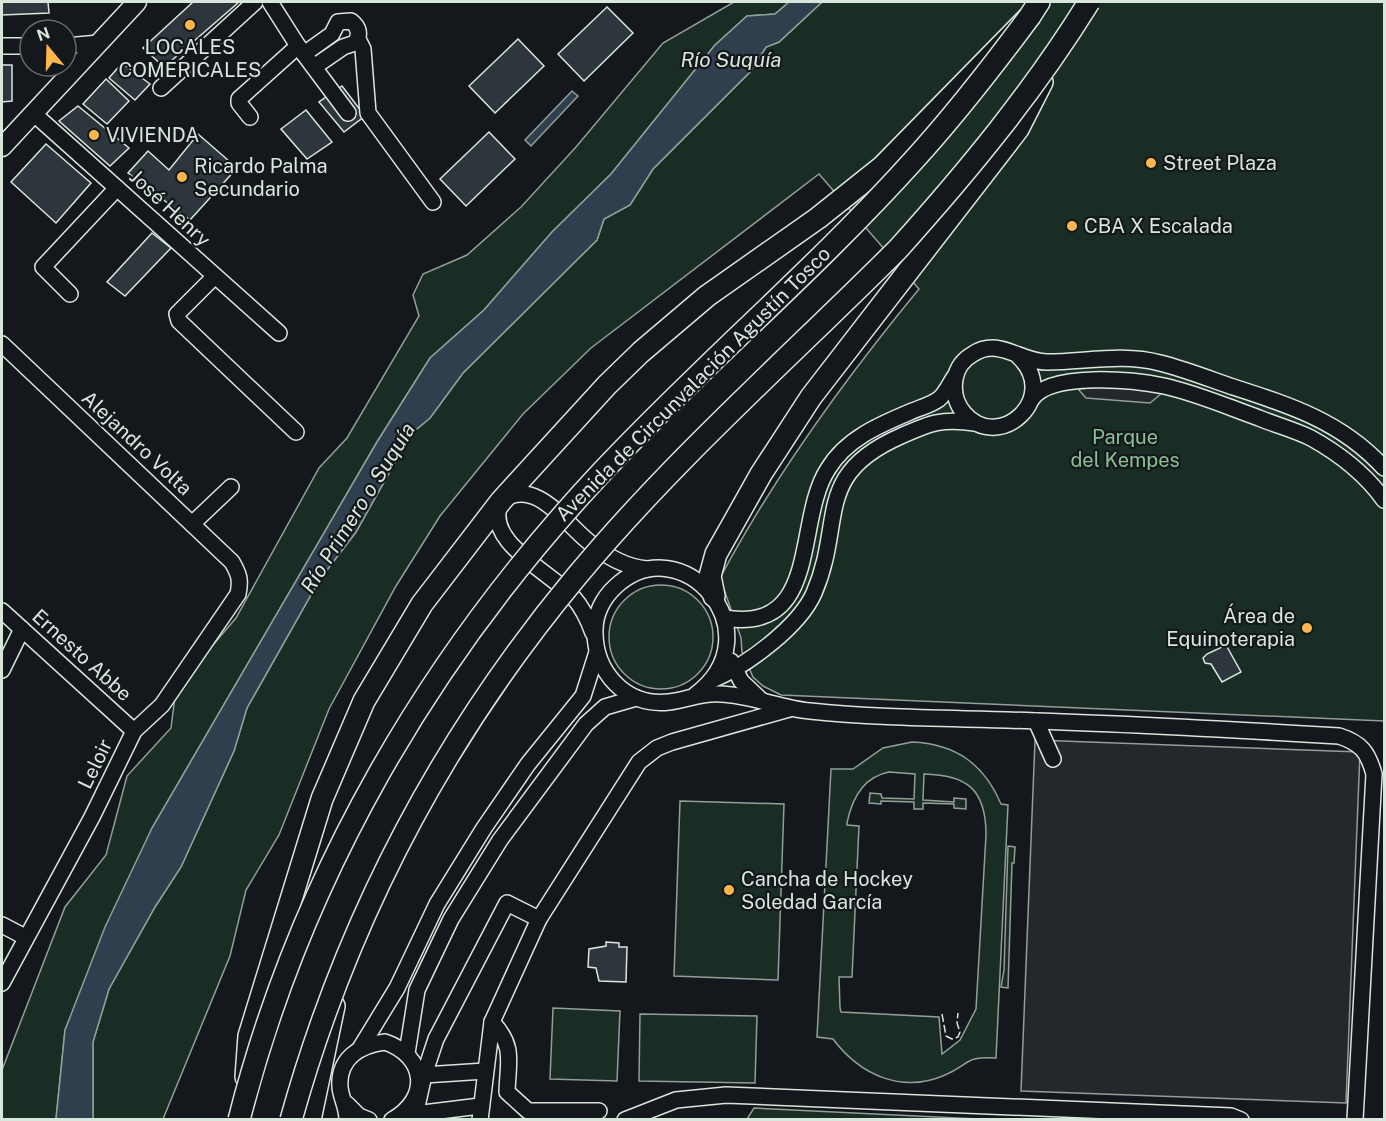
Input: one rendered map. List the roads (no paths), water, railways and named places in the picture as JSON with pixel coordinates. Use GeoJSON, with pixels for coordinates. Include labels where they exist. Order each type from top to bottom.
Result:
{"type":"FeatureCollection","features":[{"type":"Feature","properties":{"kind":"highway"},"geometry":{"type":"LineString","coordinates":[[291,1119],[311,1051],[340,969],[380,879],[417,808],[496,680],[577,576],[655,489],[898,249],[989,142],[1089,2]]}},
{"type":"Feature","properties":{"kind":"highway"},"geometry":{"type":"LineString","coordinates":[[242,1110],[249,1036],[322,799],[364,701],[405,630],[435,587],[501,501],[607,384],[678,320],[735,276],[827,212],[882,167],[1035,9]]}},
{"type":"Feature","properties":{"kind":"highway","name":"Avenida de Circunvalación Agustín Tosco"},"geometry":{"type":"LineString","coordinates":[[242,1110],[279,989],[332,863],[384,762],[458,647],[512,576],[599,476],[912,163],[969,96],[1035,9]]}},
{"type":"Feature","properties":{"kind":"highway"},"geometry":{"type":"LineString","coordinates":[[714,596],[710,576],[716,554],[761,474],[833,368],[1018,129],[1061,44]]}},
{"type":"Feature","properties":{"kind":"highway"},"geometry":{"type":"LineString","coordinates":[[310,1119],[327,1044],[340,969]]}},
{"type":"Feature","properties":{"kind":"main road"},"geometry":{"type":"LineString","coordinates":[[2,147],[137,2]]}},
{"type":"Feature","properties":{"kind":"street"},"geometry":{"type":"LineString","coordinates":[[161,88],[255,2]]}},
{"type":"Feature","properties":{"kind":"street"},"geometry":{"type":"LineString","coordinates":[[270,2],[301,50],[348,113]]}},
{"type":"Feature","properties":{"kind":"street"},"geometry":{"type":"LineString","coordinates":[[250,117],[239,103],[239,99],[301,50],[332,34],[335,25],[342,20],[351,21],[357,27],[358,39],[363,49],[368,112],[433,202]]}},
{"type":"Feature","properties":{"kind":"street"},"geometry":{"type":"LineString","coordinates":[[314,67],[343,47],[352,46],[358,39]]}},
{"type":"Feature","properties":{"kind":"street"},"geometry":{"type":"LineString","coordinates":[[78,44],[99,43]]}},
{"type":"Feature","properties":{"kind":"street"},"geometry":{"type":"LineString","coordinates":[[2,46],[18,46]]}},
{"type":"Feature","properties":{"kind":"street","name":"José Henry"},"geometry":{"type":"LineString","coordinates":[[33,113],[279,333]]}},
{"type":"Feature","properties":{"kind":"street"},"geometry":{"type":"LineString","coordinates":[[70,294],[43,267],[117,188]]}},
{"type":"Feature","properties":{"kind":"street"},"geometry":{"type":"LineString","coordinates":[[214,277],[177,314],[179,321],[296,432]]}},
{"type":"Feature","properties":{"kind":"street","name":"Alejandro Volta"},"geometry":{"type":"LineString","coordinates":[[2,344],[232,562],[240,575]]}},
{"type":"Feature","properties":{"kind":"street"},"geometry":{"type":"LineString","coordinates":[[724,618],[744,621],[761,618],[776,610],[788,597],[798,578],[818,493],[832,463],[854,441],[874,428],[939,398],[969,356],[978,351],[999,347],[1018,356],[1041,362],[1114,357],[1159,363],[1305,410],[1352,438],[1384,468]]}},
{"type":"Feature","properties":{"kind":"street"},"geometry":{"type":"LineString","coordinates":[[694,694],[712,680],[735,670],[799,616],[813,595],[842,483],[858,460],[890,440],[931,422],[952,420],[1002,426],[1011,422],[1027,409],[1031,400],[1032,375],[1018,356]]}},
{"type":"Feature","properties":{"kind":"street"},"geometry":{"type":"LineString","coordinates":[[956,374],[955,394],[958,404],[964,413],[981,424]]}},
{"type":"Feature","properties":{"kind":"street"},"geometry":{"type":"LineString","coordinates":[[1031,400],[1040,392],[1061,383],[1088,381],[1163,386],[1209,399],[1310,438],[1345,461],[1384,500]]}},
{"type":"Feature","properties":{"kind":"street"},"geometry":{"type":"LineString","coordinates":[[192,524],[231,487]]}},
{"type":"Feature","properties":{"kind":"street"},"geometry":{"type":"LineString","coordinates":[[636,698],[615,684],[606,673],[586,615],[572,596],[504,538],[496,523],[501,501],[514,494],[538,497],[611,557],[635,568],[688,575],[705,587],[714,596],[724,618],[726,646],[735,670],[764,704]]}},
{"type":"Feature","properties":{"kind":"street"},"geometry":{"type":"LineString","coordinates":[[369,1119],[347,1112],[340,1089],[341,1073],[348,1058],[361,1047],[397,988],[437,904],[484,828],[528,764],[582,696],[596,646],[597,618],[611,590],[628,577],[652,570]]}},
{"type":"Feature","properties":{"kind":"street","name":"Leloir"},"geometry":{"type":"LineString","coordinates":[[2,983],[25,937],[92,818],[134,730],[162,705],[232,603],[238,594],[240,575]]}},
{"type":"Feature","properties":{"kind":"street","name":"Ernesto Abbe"},"geometry":{"type":"LineString","coordinates":[[2,611],[134,730]]}},
{"type":"Feature","properties":{"kind":"street"},"geometry":{"type":"LineString","coordinates":[[2,670],[22,629]]}},
{"type":"Feature","properties":{"kind":"street"},"geometry":{"type":"LineString","coordinates":[[712,680],[719,669],[726,646]]}},
{"type":"Feature","properties":{"kind":"street"},"geometry":{"type":"LineString","coordinates":[[407,1053],[417,990],[451,920],[500,840],[586,724],[605,707],[636,698],[667,702],[694,694],[724,694],[790,709],[856,716],[1036,721],[1340,735],[1357,742],[1369,756],[1374,774],[1355,1119]]}},
{"type":"Feature","properties":{"kind":"street"},"geometry":{"type":"LineString","coordinates":[[539,919],[507,903],[436,1039],[424,1075],[415,1117],[480,1113],[492,1022],[539,919],[639,762],[657,748],[672,742],[790,709]]}},
{"type":"Feature","properties":{"kind":"street"},"geometry":{"type":"LineString","coordinates":[[1036,721],[1053,759]]}},
{"type":"Feature","properties":{"kind":"street"},"geometry":{"type":"LineString","coordinates":[[2,925],[25,937]]}},
{"type":"Feature","properties":{"kind":"street"},"geometry":{"type":"LineString","coordinates":[[492,1022],[505,1036],[509,1046],[507,1092],[528,1111],[598,1111]]}},
{"type":"Feature","properties":{"kind":"street"},"geometry":{"type":"LineString","coordinates":[[361,1047],[385,1042],[407,1053],[416,1067],[419,1083],[415,1099],[405,1112],[392,1119]]}},
{"type":"Feature","properties":{"kind":"street"},"geometry":{"type":"LineString","coordinates":[[424,1075],[485,1071]]}},
{"type":"Feature","properties":{"kind":"street"},"geometry":{"type":"LineString","coordinates":[[625,1119],[675,1100],[726,1095],[1231,1116],[1241,1119]]}},
{"type":"Feature","properties":{"kind":"water","name":"Río Suquía"},"geometry":{"type":"Polygon","coordinates":[[[789,2],[822,2],[779,42],[766,47],[750,72],[653,169],[630,205],[604,219],[597,240],[463,373],[430,418],[411,434],[356,532],[320,579],[247,708],[234,751],[181,867],[155,907],[109,989],[93,1042],[93,1119],[56,1119],[65,1030],[105,927],[152,828],[377,442],[430,358],[484,310],[552,232],[611,174],[715,45],[747,16],[775,14],[789,2]]]}},
{"type":"Feature","properties":{"kind":"water"},"geometry":{"type":"Polygon","coordinates":[[[572,91],[578,96],[531,146],[525,140],[572,91]]]}},
{"type":"Feature","properties":{"kind":"place","name":"LOCALES COMERICALES"},"geometry":{"type":"Point","coordinates":[190,25]}},
{"type":"Feature","properties":{"kind":"place","name":"VIVIENDA"},"geometry":{"type":"Point","coordinates":[94,135]}},
{"type":"Feature","properties":{"kind":"place","name":"Street Plaza"},"geometry":{"type":"Point","coordinates":[1151,163]}},
{"type":"Feature","properties":{"kind":"place","name":"Ricardo Palma Secundario"},"geometry":{"type":"Point","coordinates":[182,177]}},
{"type":"Feature","properties":{"kind":"place","name":"CBA X Escalada"},"geometry":{"type":"Point","coordinates":[1072,226]}},
{"type":"Feature","properties":{"kind":"place","name":"Área de Equinoterapia"},"geometry":{"type":"Point","coordinates":[1307,628]}},
{"type":"Feature","properties":{"kind":"place","name":"Cancha de Hockey Soledad García"},"geometry":{"type":"Point","coordinates":[729,890]}},
{"type":"Feature","properties":{"kind":"park label","name":"Parque del Kempes"},"geometry":{"type":"Point","coordinates":[1125,448]}},
{"type":"Feature","properties":{"kind":"water label","name":"Río Primero o Suquía"},"geometry":{"type":"Point","coordinates":[358,508]}}]}
